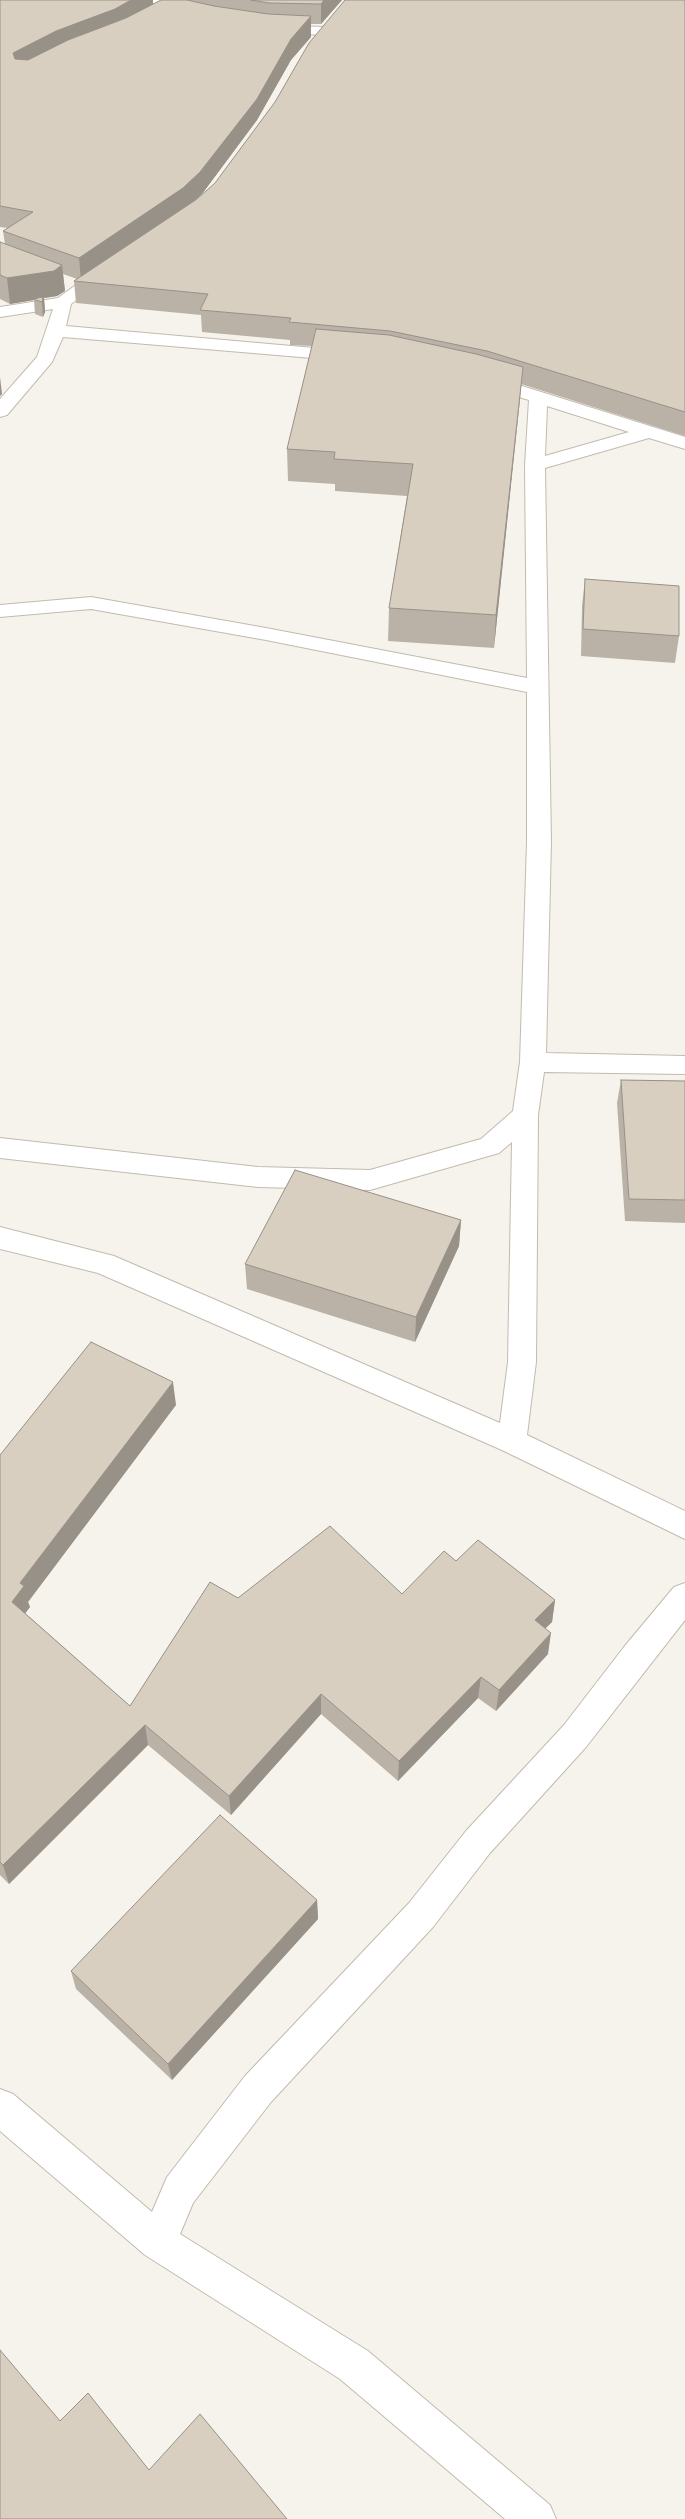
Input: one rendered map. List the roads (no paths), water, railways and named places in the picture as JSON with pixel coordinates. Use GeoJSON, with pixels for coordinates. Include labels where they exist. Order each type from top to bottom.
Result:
{"type":"FeatureCollection","features":[{"type":"Feature","properties":{"kind":"street"},"geometry":{"type":"LineString","coordinates":[[151,0],[168,9],[206,19]]}},
{"type":"Feature","properties":{"kind":"street"},"geometry":{"type":"LineString","coordinates":[[153,18],[168,9]]}},
{"type":"Feature","properties":{"kind":"street"},"geometry":{"type":"LineString","coordinates":[[260,28],[330,24],[313,46]]}},
{"type":"Feature","properties":{"kind":"street"},"geometry":{"type":"LineString","coordinates":[[0,312],[63,302],[122,260]]}},
{"type":"Feature","properties":{"kind":"street"},"geometry":{"type":"LineString","coordinates":[[65,281],[81,288]]}},
{"type":"Feature","properties":{"kind":"street"},"geometry":{"type":"LineString","coordinates":[[0,411],[46,358],[56,331],[63,302]]}},
{"type":"Feature","properties":{"kind":"street"},"geometry":{"type":"LineString","coordinates":[[56,331],[361,357]]}},
{"type":"Feature","properties":{"kind":"street"},"geometry":{"type":"LineString","coordinates":[[505,386],[685,443]]}},
{"type":"Feature","properties":{"kind":"street"},"geometry":{"type":"LineString","coordinates":[[512,1441],[522,1362],[525,1114],[533,1062],[539,842],[535,465],[538,397]]}},
{"type":"Feature","properties":{"kind":"street"},"geometry":{"type":"LineString","coordinates":[[535,465],[649,432]]}},
{"type":"Feature","properties":{"kind":"street"},"geometry":{"type":"LineString","coordinates":[[0,611],[91,603],[266,634],[537,687]]}},
{"type":"Feature","properties":{"kind":"street"},"geometry":{"type":"LineString","coordinates":[[533,1062],[685,1065]]}},
{"type":"Feature","properties":{"kind":"street"},"geometry":{"type":"LineString","coordinates":[[0,1148],[258,1177],[370,1180],[490,1146],[525,1114]]}},
{"type":"Feature","properties":{"kind":"street"},"geometry":{"type":"LineString","coordinates":[[0,1238],[104,1264],[512,1441],[685,1526]]}},
{"type":"Feature","properties":{"kind":"street"},"geometry":{"type":"LineString","coordinates":[[158,2242],[180,2190],[258,2089],[421,1916],[478,1842],[575,1736],[635,1657],[685,1597]]}},
{"type":"Feature","properties":{"kind":"street"},"geometry":{"type":"LineString","coordinates":[[0,2107],[158,2242],[354,2365],[536,2519]]}}]}
